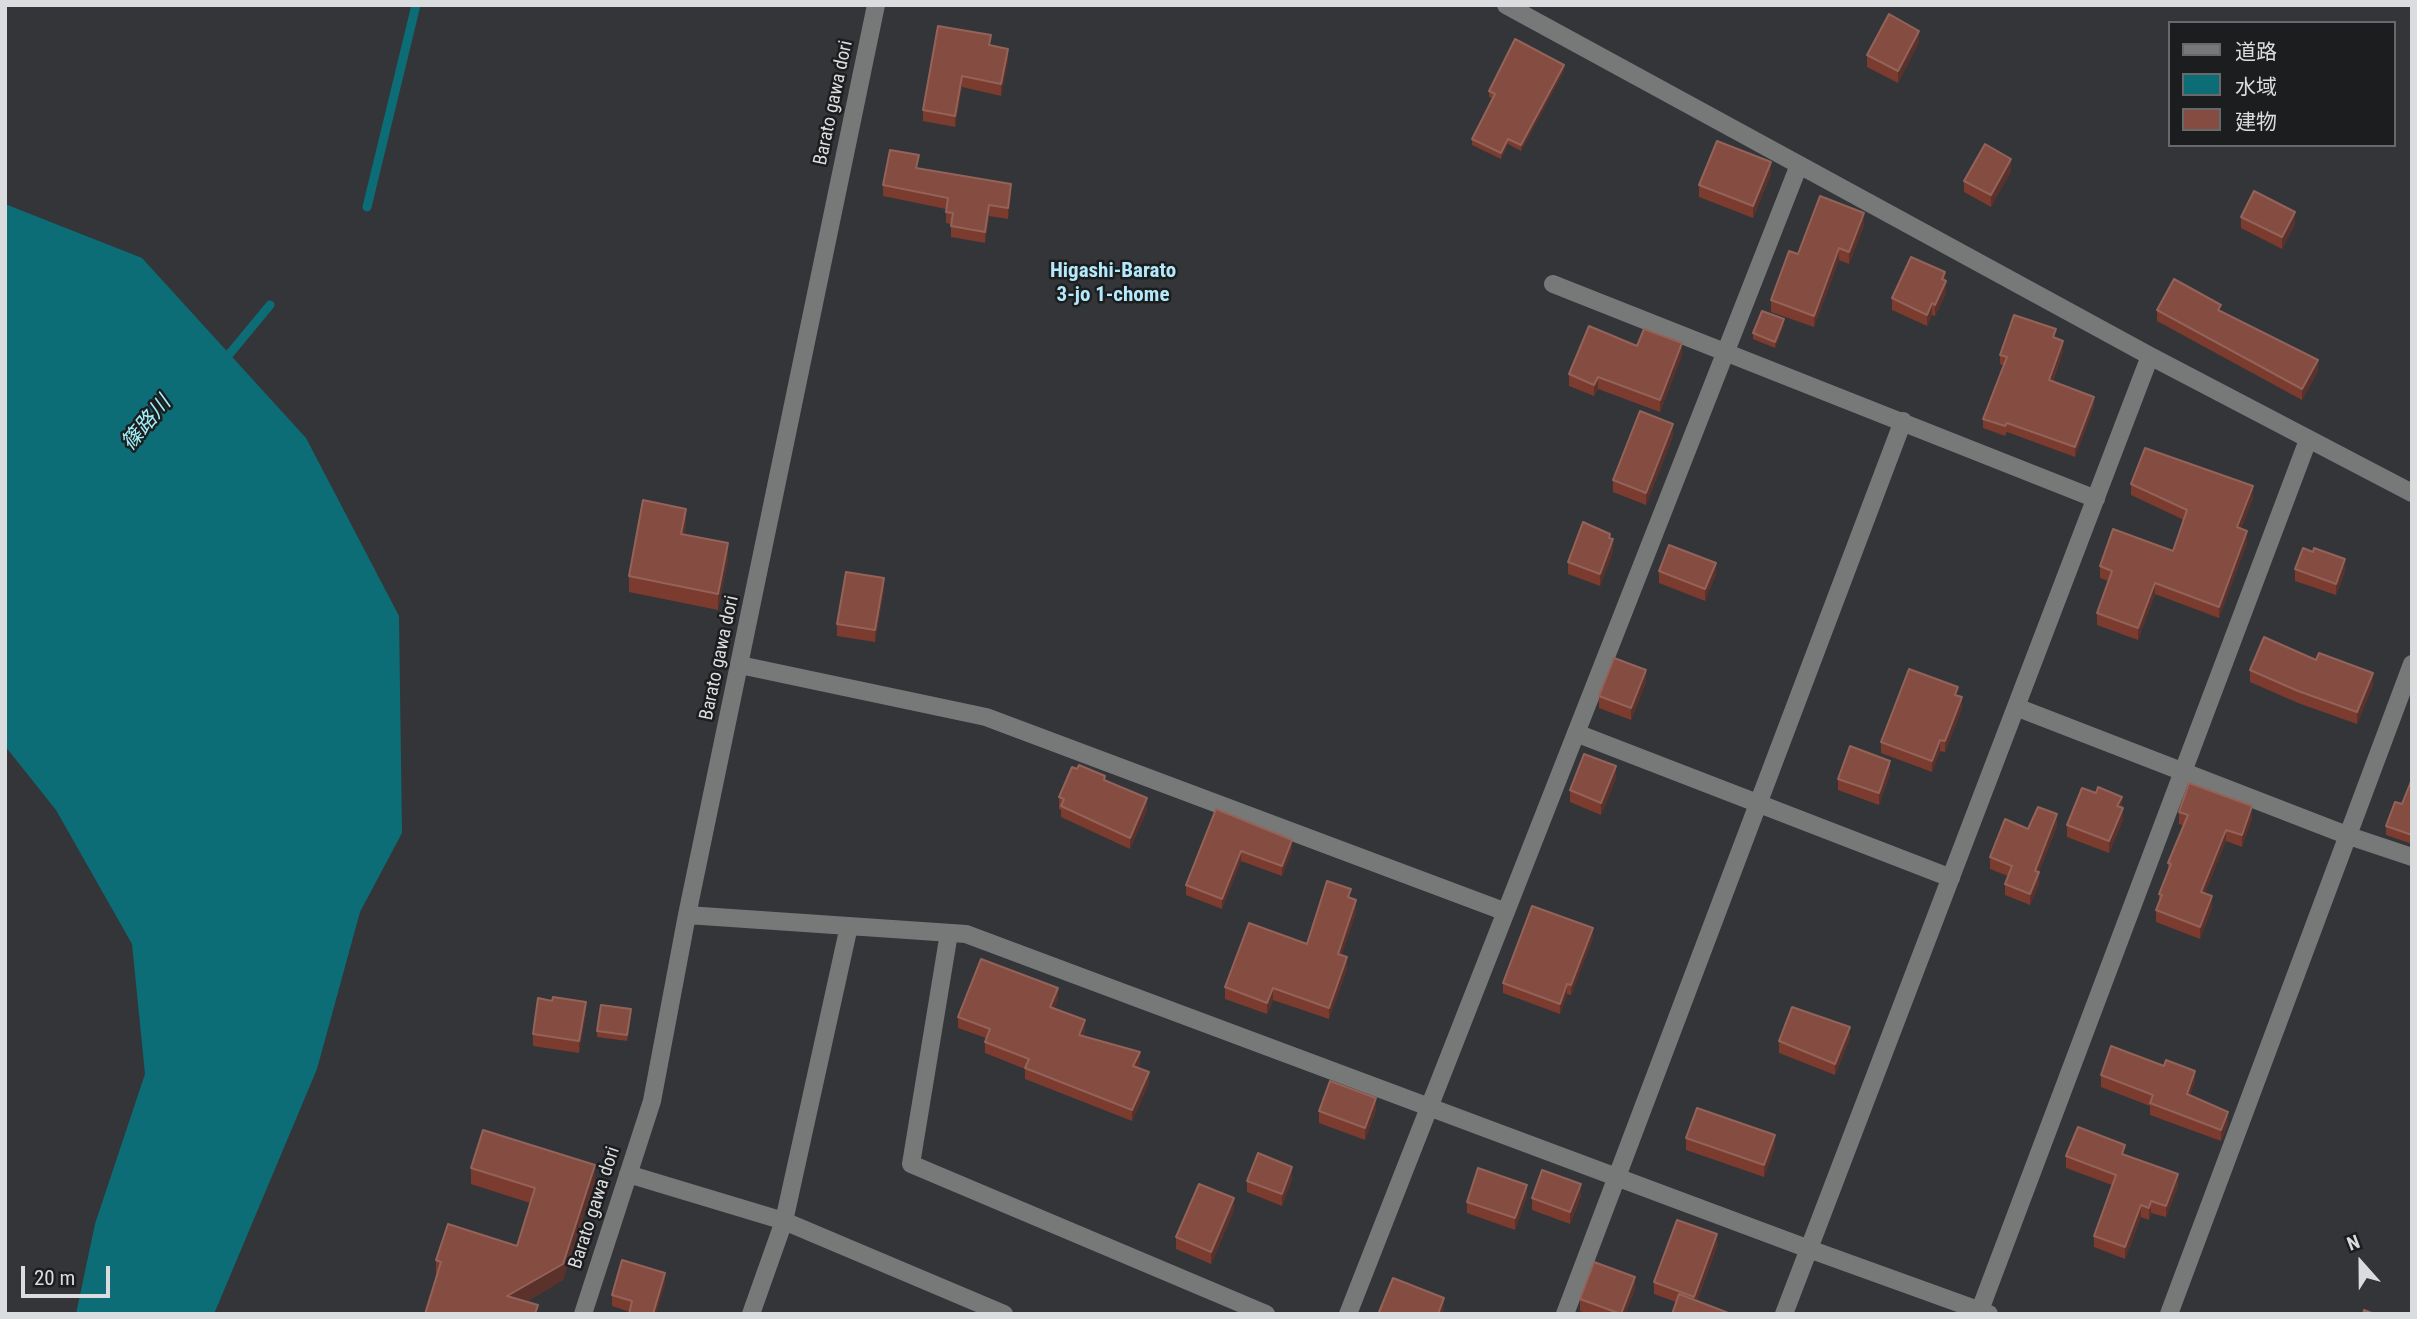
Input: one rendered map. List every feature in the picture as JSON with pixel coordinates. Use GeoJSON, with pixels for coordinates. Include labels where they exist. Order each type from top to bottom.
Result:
{"type":"FeatureCollection","features":[{"type":"Feature","properties":{"kind":"street","name":"Barato gawa dori"},"geometry":{"type":"LineString","coordinates":[[583,1314],[652,1101],[687,915],[876,5]]}},
{"type":"Feature","properties":{"kind":"street"},"geometry":{"type":"LineString","coordinates":[[1506,5],[2150,356],[2412,493]]}},
{"type":"Feature","properties":{"kind":"street"},"geometry":{"type":"LineString","coordinates":[[1348,1314],[1799,164]]}},
{"type":"Feature","properties":{"kind":"street"},"geometry":{"type":"LineString","coordinates":[[1553,284],[2096,499]]}},
{"type":"Feature","properties":{"kind":"street"},"geometry":{"type":"LineString","coordinates":[[1784,1314],[2150,356]]}},
{"type":"Feature","properties":{"kind":"street"},"geometry":{"type":"LineString","coordinates":[[1565,1314],[1903,421]]}},
{"type":"Feature","properties":{"kind":"street"},"geometry":{"type":"LineString","coordinates":[[687,915],[966,934],[1809,1249],[1985,1312],[2308,440]]}},
{"type":"Feature","properties":{"kind":"street"},"geometry":{"type":"LineString","coordinates":[[2169,1314],[2412,664]]}},
{"type":"Feature","properties":{"kind":"street"},"geometry":{"type":"LineString","coordinates":[[740,665],[986,718],[1506,912]]}},
{"type":"Feature","properties":{"kind":"street"},"geometry":{"type":"LineString","coordinates":[[2016,707],[2348,836],[2412,857]]}},
{"type":"Feature","properties":{"kind":"street"},"geometry":{"type":"LineString","coordinates":[[1576,733],[1951,878]]}},
{"type":"Feature","properties":{"kind":"street"},"geometry":{"type":"LineString","coordinates":[[751,1314],[784,1221],[849,926]]}},
{"type":"Feature","properties":{"kind":"street"},"geometry":{"type":"LineString","coordinates":[[949,933],[911,1164],[1266,1314]]}},
{"type":"Feature","properties":{"kind":"street"},"geometry":{"type":"LineString","coordinates":[[628,1174],[784,1221],[1004,1314]]}},
{"type":"Feature","properties":{"kind":"water"},"geometry":{"type":"Polygon","coordinates":[[[5,204],[142,258],[306,438],[399,616],[402,833],[360,912],[317,1069],[214,1314],[76,1314],[95,1224],[145,1074],[132,944],[56,810],[5,746],[5,204]]]}},
{"type":"Feature","properties":{"kind":"building"},"geometry":{"type":"Polygon","coordinates":[[[1889,14],[1919,31],[1898,71],[1867,55],[1889,14]]]}},
{"type":"Feature","properties":{"kind":"building"},"geometry":{"type":"Polygon","coordinates":[[[938,26],[991,35],[989,45],[1008,49],[1001,84],[962,76],[955,116],[923,110],[938,26]]]}},
{"type":"Feature","properties":{"kind":"building"},"geometry":{"type":"Polygon","coordinates":[[[1515,39],[1564,65],[1521,145],[1508,139],[1501,153],[1472,139],[1495,94],[1489,91],[1515,39]]]}},
{"type":"Feature","properties":{"kind":"building"},"geometry":{"type":"Polygon","coordinates":[[[1717,141],[1771,162],[1753,206],[1699,185],[1717,141]]]}},
{"type":"Feature","properties":{"kind":"building"},"geometry":{"type":"Polygon","coordinates":[[[1985,144],[2011,159],[1991,195],[1964,181],[1985,144]]]}},
{"type":"Feature","properties":{"kind":"building"},"geometry":{"type":"Polygon","coordinates":[[[890,150],[919,155],[916,168],[1011,184],[1008,208],[989,205],[985,232],[951,226],[953,213],[946,212],[948,198],[883,185],[890,150]]]}},
{"type":"Feature","properties":{"kind":"building"},"geometry":{"type":"Polygon","coordinates":[[[2254,191],[2295,212],[2282,237],[2241,217],[2254,191]]]}},
{"type":"Feature","properties":{"kind":"building"},"geometry":{"type":"Polygon","coordinates":[[[1820,196],[1864,213],[1849,252],[1839,248],[1814,316],[1771,300],[1789,251],[1798,254],[1820,196]]]}},
{"type":"Feature","properties":{"kind":"building"},"geometry":{"type":"Polygon","coordinates":[[[1911,257],[1945,272],[1942,279],[1946,281],[1935,305],[1932,303],[1927,315],[1892,298],[1911,257]]]}},
{"type":"Feature","properties":{"kind":"building"},"geometry":{"type":"Polygon","coordinates":[[[2174,279],[2221,305],[2218,310],[2318,360],[2302,389],[2157,310],[2174,279]]]}},
{"type":"Feature","properties":{"kind":"building"},"geometry":{"type":"Polygon","coordinates":[[[1762,311],[1784,319],[1775,342],[1753,333],[1762,311]]]}},
{"type":"Feature","properties":{"kind":"building"},"geometry":{"type":"Polygon","coordinates":[[[2014,315],[2056,329],[2053,337],[2063,341],[2049,380],[2094,397],[2075,447],[2007,423],[2005,426],[1983,419],[2007,357],[2000,355],[2014,315]]]}},
{"type":"Feature","properties":{"kind":"building"},"geometry":{"type":"Polygon","coordinates":[[[1589,326],[1637,346],[1644,329],[1682,343],[1660,400],[1598,377],[1594,385],[1569,374],[1589,326]]]}},
{"type":"Feature","properties":{"kind":"building"},"geometry":{"type":"Polygon","coordinates":[[[1640,411],[1673,424],[1646,493],[1613,480],[1640,411]]]}},
{"type":"Feature","properties":{"kind":"building"},"geometry":{"type":"Polygon","coordinates":[[[2145,448],[2253,486],[2237,527],[2247,531],[2219,607],[2155,583],[2138,628],[2097,613],[2112,571],[2100,566],[2113,529],[2173,551],[2187,510],[2131,484],[2145,448]]]}},
{"type":"Feature","properties":{"kind":"building"},"geometry":{"type":"Polygon","coordinates":[[[643,500],[686,509],[681,534],[728,543],[718,594],[629,576],[643,500]]]}},
{"type":"Feature","properties":{"kind":"building"},"geometry":{"type":"Polygon","coordinates":[[[1583,522],[1610,534],[1609,538],[1613,539],[1600,574],[1568,562],[1583,522]]]}},
{"type":"Feature","properties":{"kind":"building"},"geometry":{"type":"Polygon","coordinates":[[[1669,545],[1716,563],[1705,589],[1659,571],[1669,545]]]}},
{"type":"Feature","properties":{"kind":"building"},"geometry":{"type":"Polygon","coordinates":[[[2303,548],[2313,552],[2314,548],[2345,559],[2336,584],[2295,569],[2303,548]]]}},
{"type":"Feature","properties":{"kind":"building"},"geometry":{"type":"Polygon","coordinates":[[[846,572],[884,578],[875,630],[837,624],[846,572]]]}},
{"type":"Feature","properties":{"kind":"building"},"geometry":{"type":"Polygon","coordinates":[[[2264,637],[2316,660],[2319,653],[2373,673],[2357,712],[2250,670],[2264,637]]]}},
{"type":"Feature","properties":{"kind":"building"},"geometry":{"type":"Polygon","coordinates":[[[1614,658],[1646,670],[1631,708],[1599,696],[1614,658]]]}},
{"type":"Feature","properties":{"kind":"building"},"geometry":{"type":"Polygon","coordinates":[[[1909,669],[1958,687],[1955,695],[1962,697],[1945,741],[1940,740],[1932,761],[1881,742],[1909,669]]]}},
{"type":"Feature","properties":{"kind":"building"},"geometry":{"type":"Polygon","coordinates":[[[1850,746],[1890,761],[1879,793],[1838,779],[1850,746]]]}},
{"type":"Feature","properties":{"kind":"building"},"geometry":{"type":"Polygon","coordinates":[[[1584,754],[1616,766],[1601,803],[1570,790],[1584,754]]]}},
{"type":"Feature","properties":{"kind":"building"},"geometry":{"type":"Polygon","coordinates":[[[1079,765],[1105,776],[1104,780],[1147,798],[1130,838],[1061,806],[1064,799],[1059,797],[1072,767],[1077,769],[1079,765]]]}},
{"type":"Feature","properties":{"kind":"building"},"geometry":{"type":"Polygon","coordinates":[[[2412,779],[2412,835],[2386,826],[2395,802],[2402,804],[2412,779]]]}},
{"type":"Feature","properties":{"kind":"building"},"geometry":{"type":"Polygon","coordinates":[[[2189,783],[2252,806],[2242,835],[2226,830],[2201,892],[2212,896],[2200,927],[2156,910],[2162,895],[2159,894],[2171,864],[2168,863],[2188,815],[2179,812],[2189,783]]]}},
{"type":"Feature","properties":{"kind":"building"},"geometry":{"type":"Polygon","coordinates":[[[2098,787],[2122,797],[2117,806],[2123,808],[2109,841],[2067,825],[2082,788],[2096,793],[2098,787]]]}},
{"type":"Feature","properties":{"kind":"building"},"geometry":{"type":"Polygon","coordinates":[[[2038,807],[2057,814],[2035,871],[2039,872],[2030,894],[2005,884],[2012,866],[1990,857],[2005,819],[2028,829],[2038,807]]]}},
{"type":"Feature","properties":{"kind":"building"},"geometry":{"type":"Polygon","coordinates":[[[1216,809],[1292,840],[1282,866],[1241,851],[1222,899],[1186,885],[1216,809]]]}},
{"type":"Feature","properties":{"kind":"building"},"geometry":{"type":"Polygon","coordinates":[[[1327,881],[1351,889],[1348,897],[1356,900],[1338,954],[1347,957],[1329,1008],[1273,988],[1267,1003],[1225,987],[1249,923],[1307,944],[1327,881]]]}},
{"type":"Feature","properties":{"kind":"building"},"geometry":{"type":"Polygon","coordinates":[[[1532,906],[1593,928],[1571,985],[1567,984],[1560,1004],[1503,983],[1532,906]]]}},
{"type":"Feature","properties":{"kind":"building"},"geometry":{"type":"Polygon","coordinates":[[[981,959],[1058,988],[1050,1007],[1085,1020],[1079,1035],[1140,1052],[1133,1066],[1149,1072],[1132,1110],[1025,1068],[1029,1059],[985,1042],[990,1029],[958,1017],[981,959]]]}},
{"type":"Feature","properties":{"kind":"building"},"geometry":{"type":"Polygon","coordinates":[[[553,997],[586,1002],[579,1041],[533,1034],[538,998],[552,1001],[553,997]]]}},
{"type":"Feature","properties":{"kind":"building"},"geometry":{"type":"Polygon","coordinates":[[[601,1005],[631,1009],[627,1035],[597,1031],[601,1005]]]}},
{"type":"Feature","properties":{"kind":"building"},"geometry":{"type":"Polygon","coordinates":[[[1792,1007],[1850,1027],[1835,1064],[1779,1041],[1792,1007]]]}},
{"type":"Feature","properties":{"kind":"building"},"geometry":{"type":"Polygon","coordinates":[[[2111,1046],[2164,1066],[2166,1060],[2195,1071],[2187,1094],[2228,1112],[2221,1130],[2150,1103],[2153,1095],[2101,1075],[2111,1046]]]}},
{"type":"Feature","properties":{"kind":"building"},"geometry":{"type":"Polygon","coordinates":[[[1330,1081],[1376,1098],[1365,1128],[1319,1111],[1330,1081]]]}},
{"type":"Feature","properties":{"kind":"building"},"geometry":{"type":"Polygon","coordinates":[[[1697,1108],[1775,1135],[1764,1165],[1686,1138],[1697,1108]]]}},
{"type":"Feature","properties":{"kind":"building"},"geometry":{"type":"Polygon","coordinates":[[[2078,1127],[2125,1145],[2122,1154],[2178,1174],[2166,1206],[2151,1201],[2149,1208],[2141,1205],[2125,1247],[2094,1236],[2116,1175],[2066,1156],[2078,1127]]]}},
{"type":"Feature","properties":{"kind":"building"},"geometry":{"type":"Polygon","coordinates":[[[483,1130],[595,1165],[563,1264],[507,1296],[538,1305],[535,1314],[425,1314],[441,1262],[436,1260],[448,1224],[517,1246],[535,1188],[471,1168],[483,1130]]]}},
{"type":"Feature","properties":{"kind":"building"},"geometry":{"type":"Polygon","coordinates":[[[1258,1153],[1292,1167],[1282,1194],[1247,1181],[1258,1153]]]}},
{"type":"Feature","properties":{"kind":"building"},"geometry":{"type":"Polygon","coordinates":[[[1478,1168],[1527,1185],[1515,1218],[1467,1202],[1478,1168]]]}},
{"type":"Feature","properties":{"kind":"building"},"geometry":{"type":"Polygon","coordinates":[[[1542,1170],[1581,1184],[1570,1212],[1532,1198],[1542,1170]]]}},
{"type":"Feature","properties":{"kind":"building"},"geometry":{"type":"Polygon","coordinates":[[[1199,1184],[1234,1198],[1211,1252],[1176,1237],[1199,1184]]]}},
{"type":"Feature","properties":{"kind":"building"},"geometry":{"type":"Polygon","coordinates":[[[1677,1220],[1717,1234],[1694,1297],[1654,1282],[1677,1220]]]}},
{"type":"Feature","properties":{"kind":"building"},"geometry":{"type":"Polygon","coordinates":[[[622,1260],[665,1273],[653,1314],[629,1314],[632,1301],[612,1295],[622,1260]]]}},
{"type":"Feature","properties":{"kind":"building"},"geometry":{"type":"Polygon","coordinates":[[[1594,1262],[1635,1277],[1621,1314],[1580,1299],[1594,1262]]]}},
{"type":"Feature","properties":{"kind":"building"},"geometry":{"type":"Polygon","coordinates":[[[1393,1278],[1444,1298],[1438,1314],[1379,1312],[1393,1278]]]}},
{"type":"Feature","properties":{"kind":"building"},"geometry":{"type":"Polygon","coordinates":[[[1679,1294],[1731,1314],[1672,1314],[1679,1294]]]}},
{"type":"Feature","properties":{"kind":"waterway","name":"篠路川"},"geometry":{"type":"LineString","coordinates":[[367,207],[416,5]]}},
{"type":"Feature","properties":{"kind":"waterway","name":"篠路川"},"geometry":{"type":"LineString","coordinates":[[222,363],[270,305]]}},
{"type":"Feature","properties":{"kind":"district","name":"Higashi-Barato 3-jo 1-chome"},"geometry":{"type":"Point","coordinates":[1113,284]}}]}
